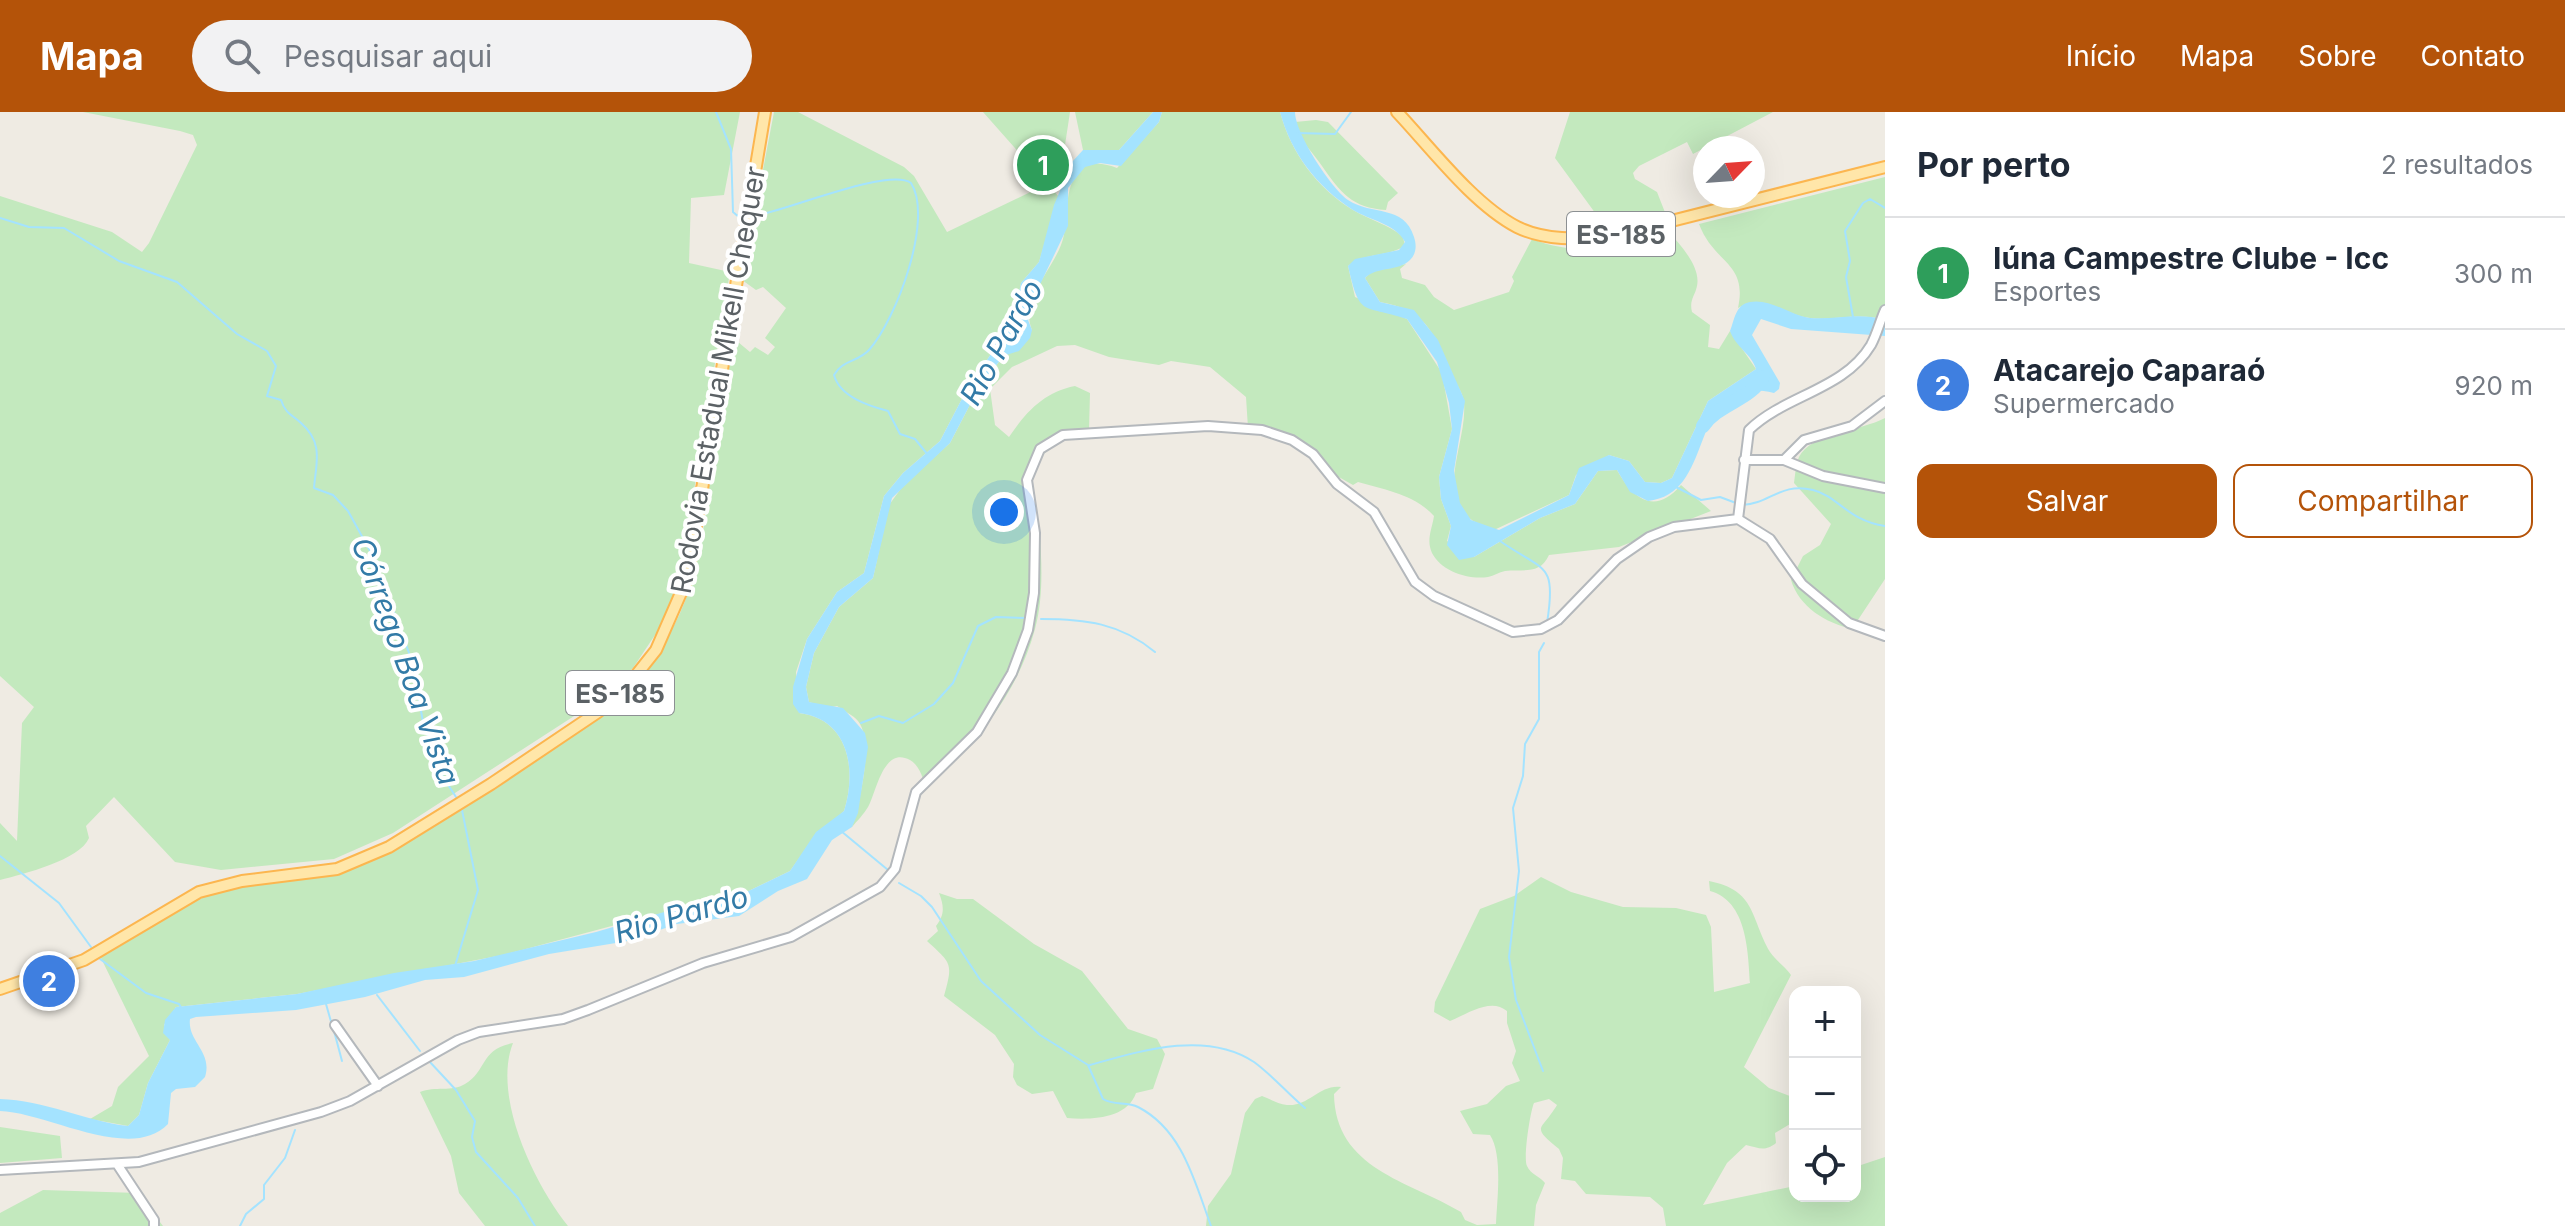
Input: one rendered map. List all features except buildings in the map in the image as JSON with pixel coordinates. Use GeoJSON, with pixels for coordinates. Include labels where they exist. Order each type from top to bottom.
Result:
{"type":"FeatureCollection","features":[{"type":"Feature","properties":{"kind":"main road","name":"Rodovia Estadual Mikell Chequer"},"geometry":{"type":"LineString","coordinates":[[1,986],[84,960],[199,892],[242,881],[337,869],[380,852],[598,712],[638,675],[663,637],[687,579],[765,112]]}},
{"type":"Feature","properties":{"kind":"main road","name":"ES-185"},"geometry":{"type":"LineString","coordinates":[[1397,112],[1493,210],[1518,227],[1566,239],[1608,237],[1885,167]]}},
{"type":"Feature","properties":{"kind":"street"},"geometry":{"type":"LineString","coordinates":[[1738,519],[1746,438],[1755,424],[1839,377],[1871,345],[1885,310]]}},
{"type":"Feature","properties":{"kind":"street"},"geometry":{"type":"LineString","coordinates":[[1784,460],[1804,440],[1852,426],[1885,401]]}},
{"type":"Feature","properties":{"kind":"street"},"geometry":{"type":"LineString","coordinates":[[0,1170],[76,1163],[117,1164],[166,1156],[296,1119],[350,1101],[458,1040],[479,1032],[563,1019],[703,963],[791,937],[822,922],[891,877],[904,844],[916,792],[977,732],[1012,673],[1028,630],[1034,593],[1035,533],[1027,480],[1040,449],[1063,435],[1222,426],[1262,430],[1292,440],[1313,454],[1337,484],[1374,512],[1415,582],[1434,596],[1513,632],[1541,629],[1558,620],[1617,559],[1649,537],[1674,527],[1738,519],[1770,539],[1802,584],[1849,623],[1885,636]]}},
{"type":"Feature","properties":{"kind":"street"},"geometry":{"type":"LineString","coordinates":[[1744,460],[1784,460],[1823,476],[1885,488]]}},
{"type":"Feature","properties":{"kind":"street"},"geometry":{"type":"LineString","coordinates":[[335,1025],[378,1086]]}},
{"type":"Feature","properties":{"kind":"street"},"geometry":{"type":"LineString","coordinates":[[117,1164],[154,1220],[154,1226]]}},
{"type":"Feature","properties":{"kind":"green space"},"geometry":{"type":"Polygon","coordinates":[[[83,112],[740,112],[724,195],[691,198],[689,263],[730,272],[682,563],[672,603],[657,632],[633,668],[585,709],[393,833],[334,859],[221,870],[175,862],[114,797],[86,826],[89,838],[75,853],[50,865],[0,880],[0,823],[17,841],[22,723],[34,707],[0,676],[0,196],[112,232],[142,252],[197,145],[193,135],[180,131],[83,112]]]}},
{"type":"Feature","properties":{"kind":"green space"},"geometry":{"type":"Polygon","coordinates":[[[774,112],[798,112],[904,167],[914,176],[947,232],[1047,184],[983,112],[1070,112],[1065,145],[1048,184],[1059,197],[1039,262],[1021,283],[1014,317],[999,332],[993,351],[966,391],[940,441],[903,473],[884,496],[864,573],[837,592],[807,639],[796,672],[799,713],[816,717],[829,725],[845,749],[849,779],[844,811],[812,840],[790,871],[734,898],[649,916],[503,955],[297,994],[176,1007],[164,1025],[170,1040],[148,1083],[139,1115],[128,1126],[90,1119],[112,1106],[118,1087],[149,1056],[100,956],[119,947],[201,892],[363,862],[627,691],[652,661],[671,631],[695,572],[718,410],[732,337],[750,352],[755,347],[768,355],[775,347],[765,338],[786,308],[763,287],[756,290],[742,280],[774,112]]]}},
{"type":"Feature","properties":{"kind":"green space"},"geometry":{"type":"Polygon","coordinates":[[[1075,112],[1153,112],[1119,150],[1083,150],[1075,112]]]}},
{"type":"Feature","properties":{"kind":"green space"},"geometry":{"type":"Polygon","coordinates":[[[1162,112],[1280,112],[1298,155],[1317,180],[1353,210],[1403,237],[1405,246],[1348,266],[1355,297],[1407,319],[1442,373],[1452,429],[1439,477],[1441,499],[1451,526],[1447,541],[1474,557],[1540,518],[1575,504],[1598,471],[1617,470],[1644,500],[1662,500],[1681,485],[1711,511],[1619,547],[1549,555],[1541,566],[1531,570],[1505,571],[1480,578],[1464,575],[1442,565],[1432,553],[1429,539],[1434,516],[1426,509],[1389,490],[1358,482],[1353,485],[1337,476],[1309,446],[1285,434],[1248,428],[1246,397],[1210,367],[1171,361],[1159,365],[1109,357],[1075,345],[1057,346],[1012,367],[990,389],[995,425],[1009,437],[1029,411],[1054,393],[1075,386],[1090,393],[1089,430],[1053,446],[1037,463],[1032,474],[1031,501],[1040,537],[1041,583],[1038,618],[1027,653],[1006,697],[961,754],[925,788],[913,762],[901,757],[893,759],[882,773],[868,807],[852,827],[864,773],[863,731],[856,719],[837,706],[827,708],[809,702],[806,687],[814,653],[839,607],[873,578],[889,505],[905,483],[950,443],[975,395],[1003,356],[1032,330],[1029,319],[1033,297],[1061,245],[1075,177],[1089,164],[1117,168],[1159,122],[1162,112]]]}},
{"type":"Feature","properties":{"kind":"green space"},"geometry":{"type":"Polygon","coordinates":[[[1570,112],[1773,112],[1727,136],[1693,136],[1693,154],[1687,142],[1639,166],[1633,173],[1635,179],[1657,192],[1668,220],[1612,236],[1555,158],[1570,112]]]}},
{"type":"Feature","properties":{"kind":"green space"},"geometry":{"type":"Polygon","coordinates":[[[1295,122],[1328,122],[1398,193],[1388,202],[1386,210],[1356,202],[1335,184],[1296,129],[1295,122]]]}},
{"type":"Feature","properties":{"kind":"green space"},"geometry":{"type":"Polygon","coordinates":[[[1885,177],[1885,320],[1866,317],[1810,318],[1757,303],[1738,308],[1740,293],[1734,272],[1713,248],[1699,224],[1885,177]]]}},
{"type":"Feature","properties":{"kind":"green space"},"geometry":{"type":"Polygon","coordinates":[[[1670,233],[1689,257],[1696,272],[1697,286],[1691,308],[1710,325],[1708,347],[1719,349],[1730,331],[1756,369],[1708,401],[1672,478],[1661,483],[1645,482],[1629,461],[1609,455],[1576,475],[1569,495],[1494,530],[1473,521],[1460,508],[1455,493],[1454,476],[1464,421],[1460,390],[1425,324],[1408,311],[1380,302],[1365,278],[1371,272],[1406,264],[1400,269],[1402,278],[1425,285],[1434,297],[1454,310],[1509,292],[1514,281],[1512,277],[1532,239],[1567,248],[1601,249],[1670,233]]]}},
{"type":"Feature","properties":{"kind":"green space"},"geometry":{"type":"Polygon","coordinates":[[[1885,418],[1885,579],[1852,629],[1833,623],[1807,606],[1791,580],[1803,556],[1820,545],[1831,524],[1794,483],[1796,470],[1799,457],[1814,443],[1885,418]]]}},
{"type":"Feature","properties":{"kind":"green space"},"geometry":{"type":"Polygon","coordinates":[[[1541,877],[1571,892],[1623,907],[1676,908],[1706,915],[1711,927],[1714,992],[1750,983],[1746,942],[1738,916],[1732,905],[1710,891],[1709,881],[1724,885],[1744,898],[1770,952],[1791,975],[1744,1067],[1769,1088],[1789,1096],[1789,1125],[1775,1133],[1776,1143],[1768,1148],[1746,1145],[1727,1163],[1703,1205],[1789,1187],[1789,1202],[1861,1202],[1861,1165],[1885,1157],[1885,1226],[1666,1226],[1663,1208],[1650,1197],[1586,1194],[1575,1181],[1561,1179],[1563,1158],[1559,1149],[1541,1132],[1557,1105],[1549,1099],[1534,1103],[1528,1135],[1527,1166],[1545,1183],[1536,1205],[1534,1226],[1206,1226],[1208,1206],[1231,1174],[1245,1113],[1255,1099],[1262,1096],[1280,1104],[1294,1105],[1334,1087],[1341,1087],[1334,1094],[1338,1119],[1347,1140],[1361,1156],[1378,1170],[1461,1212],[1465,1220],[1477,1225],[1496,1224],[1498,1178],[1494,1144],[1490,1135],[1473,1134],[1460,1111],[1487,1104],[1506,1086],[1520,1081],[1512,1063],[1516,1051],[1507,1023],[1507,1011],[1501,1007],[1486,1006],[1450,1021],[1434,1012],[1435,1002],[1480,909],[1514,896],[1541,877]]]}},
{"type":"Feature","properties":{"kind":"green space"},"geometry":{"type":"Polygon","coordinates":[[[939,893],[957,899],[973,899],[1034,944],[1082,971],[1128,1029],[1157,1039],[1165,1054],[1153,1089],[1136,1093],[1131,1102],[1117,1113],[1076,1119],[1067,1118],[1053,1091],[1032,1094],[1017,1085],[1013,1077],[1014,1064],[995,1035],[944,996],[949,977],[948,965],[927,941],[938,931],[936,926],[943,906],[939,893]]]}},
{"type":"Feature","properties":{"kind":"green space"},"geometry":{"type":"Polygon","coordinates":[[[513,1043],[508,1064],[512,1113],[530,1164],[568,1226],[485,1226],[459,1193],[451,1156],[420,1092],[465,1084],[494,1050],[513,1043]]]}},
{"type":"Feature","properties":{"kind":"green space"},"geometry":{"type":"Polygon","coordinates":[[[0,1127],[60,1136],[62,1158],[0,1163],[0,1127]]]}},
{"type":"Feature","properties":{"kind":"green space"},"geometry":{"type":"Polygon","coordinates":[[[43,1190],[138,1193],[163,1226],[0,1226],[0,1213],[43,1190]]]}},
{"type":"Feature","properties":{"kind":"water"},"geometry":{"type":"Polygon","coordinates":[[[1153,112],[1162,112],[1159,122],[1121,166],[1100,163],[1085,167],[1068,188],[1068,226],[1035,295],[1028,320],[1032,330],[1030,338],[1019,351],[1003,356],[975,395],[950,443],[892,498],[873,578],[839,607],[814,653],[806,687],[809,702],[843,708],[865,733],[868,747],[858,813],[852,827],[832,840],[807,879],[778,891],[739,916],[677,924],[628,941],[549,954],[464,977],[425,980],[365,997],[296,1010],[190,1019],[192,1034],[206,1060],[205,1077],[195,1087],[176,1089],[171,1093],[168,1124],[152,1135],[133,1139],[111,1137],[0,1111],[0,1099],[16,1100],[128,1126],[139,1115],[148,1083],[170,1040],[163,1033],[165,1020],[176,1007],[297,994],[394,973],[474,961],[596,932],[695,903],[734,898],[790,871],[816,832],[844,811],[848,795],[849,764],[839,736],[816,717],[799,713],[793,704],[793,687],[807,639],[837,592],[864,573],[884,496],[903,473],[940,441],[966,391],[993,351],[999,332],[1014,317],[1021,283],[1039,262],[1054,205],[1072,162],[1083,150],[1119,150],[1153,112]]]}},
{"type":"Feature","properties":{"kind":"water"},"geometry":{"type":"Polygon","coordinates":[[[1280,112],[1295,112],[1301,133],[1315,159],[1341,194],[1357,205],[1395,215],[1403,220],[1414,237],[1415,252],[1405,264],[1365,278],[1380,302],[1414,310],[1438,340],[1465,401],[1454,471],[1460,503],[1471,520],[1499,530],[1569,495],[1579,468],[1609,455],[1629,461],[1645,482],[1661,483],[1672,478],[1708,401],[1756,369],[1730,331],[1736,313],[1745,304],[1758,301],[1810,318],[1857,316],[1885,320],[1885,336],[1791,329],[1761,319],[1752,335],[1780,383],[1779,389],[1774,393],[1746,391],[1726,400],[1714,416],[1685,478],[1670,493],[1648,501],[1630,492],[1617,470],[1598,471],[1575,504],[1540,518],[1474,557],[1459,560],[1447,545],[1451,526],[1441,499],[1439,477],[1452,429],[1449,403],[1437,362],[1407,319],[1371,309],[1360,302],[1348,266],[1355,259],[1399,250],[1405,242],[1389,227],[1359,214],[1340,201],[1317,180],[1298,155],[1280,112]]]}},
{"type":"Feature","properties":{"kind":"waterway"},"geometry":{"type":"LineString","coordinates":[[716,112],[731,149],[733,212],[740,218]]}},
{"type":"Feature","properties":{"kind":"waterway"},"geometry":{"type":"LineString","coordinates":[[1297,133],[1335,134],[1351,112]]}},
{"type":"Feature","properties":{"kind":"waterway"},"geometry":{"type":"LineString","coordinates":[[754,216],[860,185],[899,180],[911,183],[917,199],[918,220],[909,269],[900,293],[880,336],[869,350],[841,366],[834,375],[849,395],[888,411],[900,434],[915,439],[928,455]]}},
{"type":"Feature","properties":{"kind":"waterway"},"geometry":{"type":"LineString","coordinates":[[1853,317],[1846,277],[1850,261],[1845,231],[1863,203],[1870,199],[1885,208]]}},
{"type":"Feature","properties":{"kind":"waterway","name":"Córrego Boa Vista"},"geometry":{"type":"LineString","coordinates":[[0,218],[29,227],[64,228],[119,261],[177,282],[237,334],[267,351],[276,366],[267,396],[281,400],[287,411],[308,431],[316,446],[314,488],[333,495],[348,511],[374,558],[412,661],[423,722],[443,777],[456,797]]}},
{"type":"Feature","properties":{"kind":"waterway","name":"Rio Pardo"},"geometry":{"type":"LineString","coordinates":[[1703,426],[1717,412],[1750,391],[1763,377]]}},
{"type":"Feature","properties":{"kind":"waterway"},"geometry":{"type":"LineString","coordinates":[[1676,487],[1701,500],[1720,497],[1736,503]]}},
{"type":"Feature","properties":{"kind":"waterway"},"geometry":{"type":"LineString","coordinates":[[1742,505],[1802,488],[1822,493],[1862,519],[1885,526]]}},
{"type":"Feature","properties":{"kind":"waterway"},"geometry":{"type":"LineString","coordinates":[[1500,541],[1544,570],[1550,588],[1547,623]]}},
{"type":"Feature","properties":{"kind":"waterway"},"geometry":{"type":"LineString","coordinates":[[861,723],[879,716],[903,723],[934,704],[953,683],[978,626],[996,617],[1027,618]]}},
{"type":"Feature","properties":{"kind":"waterway"},"geometry":{"type":"LineString","coordinates":[[1041,619],[1072,620],[1115,629],[1155,652]]}},
{"type":"Feature","properties":{"kind":"waterway"},"geometry":{"type":"LineString","coordinates":[[1543,1071],[1516,1000],[1509,957],[1519,871],[1513,808],[1523,776],[1525,744],[1539,719],[1539,652],[1544,643]]}},
{"type":"Feature","properties":{"kind":"waterway","name":"Córrego Boa Vista"},"geometry":{"type":"LineString","coordinates":[[455,966],[478,890],[462,810]]}},
{"type":"Feature","properties":{"kind":"waterway"},"geometry":{"type":"LineString","coordinates":[[841,831],[888,870]]}},
{"type":"Feature","properties":{"kind":"waterway"},"geometry":{"type":"LineString","coordinates":[[0,856],[59,903],[91,947]]}},
{"type":"Feature","properties":{"kind":"waterway"},"geometry":{"type":"LineString","coordinates":[[899,883],[921,896],[932,907],[981,981],[1040,1035],[1088,1065],[1103,1099],[1138,1107],[1166,1129],[1177,1143],[1193,1176],[1211,1226]]}},
{"type":"Feature","properties":{"kind":"waterway"},"geometry":{"type":"LineString","coordinates":[[100,959],[146,993],[179,1004],[182,1009]]}},
{"type":"Feature","properties":{"kind":"waterway"},"geometry":{"type":"LineString","coordinates":[[377,995],[420,1051]]}},
{"type":"Feature","properties":{"kind":"waterway"},"geometry":{"type":"LineString","coordinates":[[326,1004],[332,1025]]}},
{"type":"Feature","properties":{"kind":"waterway"},"geometry":{"type":"LineString","coordinates":[[334,1031],[342,1061]]}},
{"type":"Feature","properties":{"kind":"waterway"},"geometry":{"type":"LineString","coordinates":[[1090,1065],[1151,1049],[1194,1045],[1215,1047],[1235,1052],[1254,1062],[1305,1108]]}},
{"type":"Feature","properties":{"kind":"waterway"},"geometry":{"type":"LineString","coordinates":[[429,1061],[456,1090],[475,1121],[472,1137],[476,1152],[518,1198],[535,1226]]}},
{"type":"Feature","properties":{"kind":"waterway"},"geometry":{"type":"LineString","coordinates":[[240,1226],[246,1214],[264,1199],[264,1185],[285,1158],[295,1130]]}},
{"type":"Feature","properties":{"kind":"place","name":"Iúna Campestre Clube - Icc"},"geometry":{"type":"Point","coordinates":[1043,165]}},
{"type":"Feature","properties":{"kind":"place","name":"Atacarejo Caparaó"},"geometry":{"type":"Point","coordinates":[49,981]}}]}
